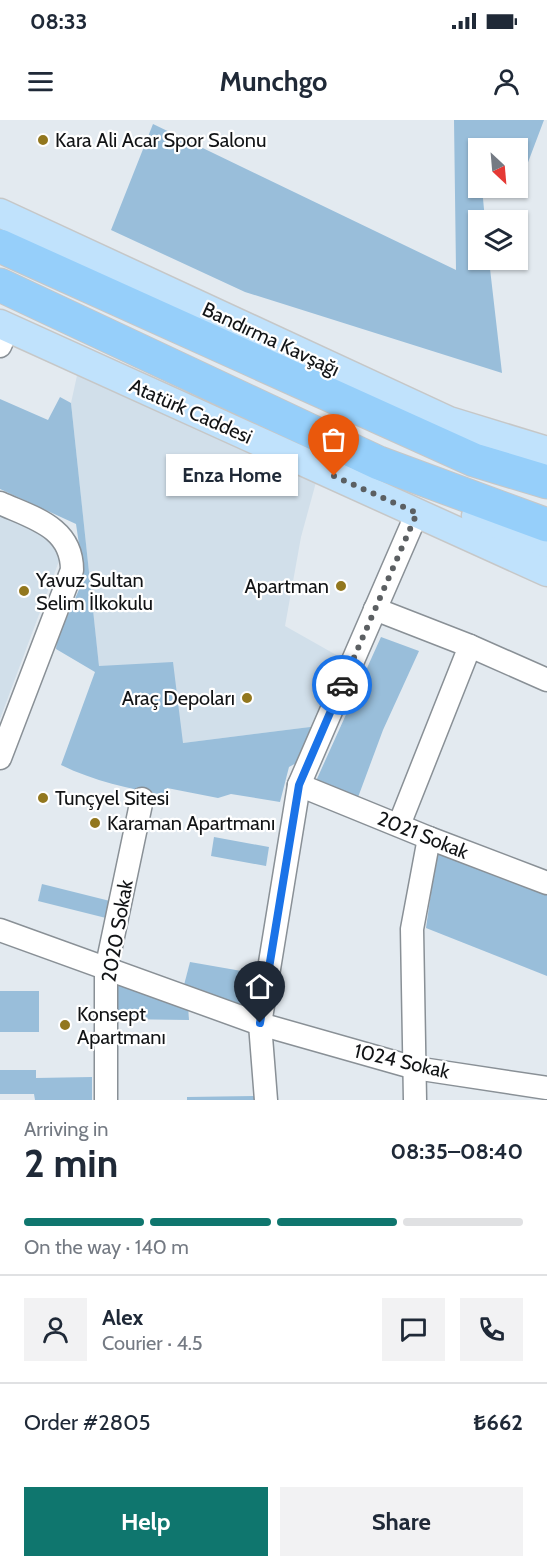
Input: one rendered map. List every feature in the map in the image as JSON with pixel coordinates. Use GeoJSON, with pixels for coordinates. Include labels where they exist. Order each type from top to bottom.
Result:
{"type":"FeatureCollection","features":[{"type":"Feature","properties":{"kind":"highway"},"geometry":{"type":"LineString","coordinates":[[0,246],[395,426],[474,460],[547,482]]}},
{"type":"Feature","properties":{"kind":"highway","name":"Atatürk Caddesi"},"geometry":{"type":"LineString","coordinates":[[6,291],[379,463],[547,525]]}},
{"type":"Feature","properties":{"kind":"main road","name":"Bandırma Kavşağı"},"geometry":{"type":"LineString","coordinates":[[0,213],[448,421],[547,451]]}},
{"type":"Feature","properties":{"kind":"main road"},"geometry":{"type":"LineString","coordinates":[[6,291],[86,363]]}},
{"type":"Feature","properties":{"kind":"main road"},"geometry":{"type":"LineString","coordinates":[[6,291],[194,391],[480,517],[547,543]]}},
{"type":"Feature","properties":{"kind":"main road","name":"Atatürk Caddesi"},"geometry":{"type":"LineString","coordinates":[[3,332],[86,363],[547,572]]}},
{"type":"Feature","properties":{"kind":"main road"},"geometry":{"type":"LineString","coordinates":[[351,407],[448,421]]}},
{"type":"Feature","properties":{"kind":"street"},"geometry":{"type":"LineString","coordinates":[[0,503],[52,526],[66,541],[72,559],[69,582],[39,653],[0,758]]}},
{"type":"Feature","properties":{"kind":"street"},"geometry":{"type":"LineString","coordinates":[[266,1100],[260,1023],[299,785],[417,513]]}},
{"type":"Feature","properties":{"kind":"street"},"geometry":{"type":"LineString","coordinates":[[375,609],[470,646],[547,680]]}},
{"type":"Feature","properties":{"kind":"street"},"geometry":{"type":"LineString","coordinates":[[399,825],[470,646]]}},
{"type":"Feature","properties":{"kind":"street","name":"2021 Sokak"},"geometry":{"type":"LineString","coordinates":[[299,785],[547,883]]}},
{"type":"Feature","properties":{"kind":"street","name":"2020 Sokak"},"geometry":{"type":"LineString","coordinates":[[106,1100],[106,970],[142,799]]}},
{"type":"Feature","properties":{"kind":"street"},"geometry":{"type":"LineString","coordinates":[[415,1100],[412,929],[429,838]]}},
{"type":"Feature","properties":{"kind":"street","name":"1024 Sokak"},"geometry":{"type":"LineString","coordinates":[[0,930],[106,970],[260,1023],[414,1068],[547,1088]]}},
{"type":"Feature","properties":{"kind":"shaded area"},"geometry":{"type":"Polygon","coordinates":[[[454,120],[544,120],[528,162],[528,138],[468,138],[468,198],[483,198],[484,210],[468,210],[468,270],[490,270],[502,373],[245,292],[111,230],[153,124],[456,270],[454,120]]]}},
{"type":"Feature","properties":{"kind":"shaded area"},"geometry":{"type":"Polygon","coordinates":[[[78,371],[318,475],[301,537],[285,626],[347,661],[318,726],[183,743],[99,667],[71,403],[78,371]]]}},
{"type":"Feature","properties":{"kind":"shaded area"},"geometry":{"type":"Polygon","coordinates":[[[60,397],[71,403],[99,666],[173,662],[183,743],[318,726],[300,761],[289,767],[280,802],[231,794],[218,798],[167,788],[165,795],[112,784],[61,765],[95,672],[56,649],[57,640],[84,578],[76,524],[0,489],[0,399],[48,420],[60,397]]]}},
{"type":"Feature","properties":{"kind":"shaded area","name":"Yavuz Sultan Selim İlkokulu"},"geometry":{"type":"Polygon","coordinates":[[[0,513],[65,545],[0,719],[0,513]]]}},
{"type":"Feature","properties":{"kind":"shaded area"},"geometry":{"type":"Polygon","coordinates":[[[381,637],[419,651],[383,730],[357,800],[316,781],[381,637]]]}},
{"type":"Feature","properties":{"kind":"shaded area"},"geometry":{"type":"Polygon","coordinates":[[[214,837],[269,847],[266,866],[211,856],[214,837]]]}},
{"type":"Feature","properties":{"kind":"shaded area"},"geometry":{"type":"Polygon","coordinates":[[[443,847],[547,889],[547,976],[426,928],[436,857],[443,847]]]}},
{"type":"Feature","properties":{"kind":"shaded area"},"geometry":{"type":"Polygon","coordinates":[[[42,884],[110,901],[106,918],[38,901],[42,884]]]}},
{"type":"Feature","properties":{"kind":"shaded area"},"geometry":{"type":"Polygon","coordinates":[[[190,962],[253,973],[249,1004],[245,1008],[183,989],[190,962]]]}},
{"type":"Feature","properties":{"kind":"shaded area"},"geometry":{"type":"Polygon","coordinates":[[[125,984],[188,1006],[189,1020],[115,1019],[117,986],[125,984]]]}},
{"type":"Feature","properties":{"kind":"shaded area"},"geometry":{"type":"Polygon","coordinates":[[[0,991],[39,991],[39,1032],[0,1032],[0,991]]]}},
{"type":"Feature","properties":{"kind":"shaded area"},"geometry":{"type":"Polygon","coordinates":[[[0,1070],[36,1070],[36,1078],[92,1077],[92,1100],[35,1100],[34,1094],[0,1094],[0,1070]]]}},
{"type":"Feature","properties":{"kind":"shaded area"},"geometry":{"type":"Polygon","coordinates":[[[254,1096],[254,1100],[187,1100],[187,1097],[254,1096]]]}},
{"type":"Feature","properties":{"kind":"way so far"},"geometry":{"type":"LineString","coordinates":[[334,476],[417,513],[342,685]]}},
{"type":"Feature","properties":{"kind":"place","name":"Kara Ali Acar Spor Salonu"},"geometry":{"type":"Point","coordinates":[43,140]}},
{"type":"Feature","properties":{"kind":"place","name":"Enza Home"},"geometry":{"type":"Point","coordinates":[334,476]}},
{"type":"Feature","properties":{"kind":"place","name":"Apartman"},"geometry":{"type":"Point","coordinates":[341,586]}},
{"type":"Feature","properties":{"kind":"place","name":"Yavuz Sultan Selim İlkokulu"},"geometry":{"type":"Point","coordinates":[24,591]}},
{"type":"Feature","properties":{"kind":"place","name":"Araç Depoları"},"geometry":{"type":"Point","coordinates":[247,698]}},
{"type":"Feature","properties":{"kind":"place","name":"Tunçyel Sitesi"},"geometry":{"type":"Point","coordinates":[43,798]}},
{"type":"Feature","properties":{"kind":"place","name":"Karaman Apartmanı"},"geometry":{"type":"Point","coordinates":[95,823]}},
{"type":"Feature","properties":{"kind":"place","name":"Konsept Apartmanı"},"geometry":{"type":"Point","coordinates":[65,1025]}},
{"type":"Feature","properties":{"kind":"route"},"geometry":{"type":"LineString","coordinates":[[260,1023],[299,785],[342,685]]}}]}
